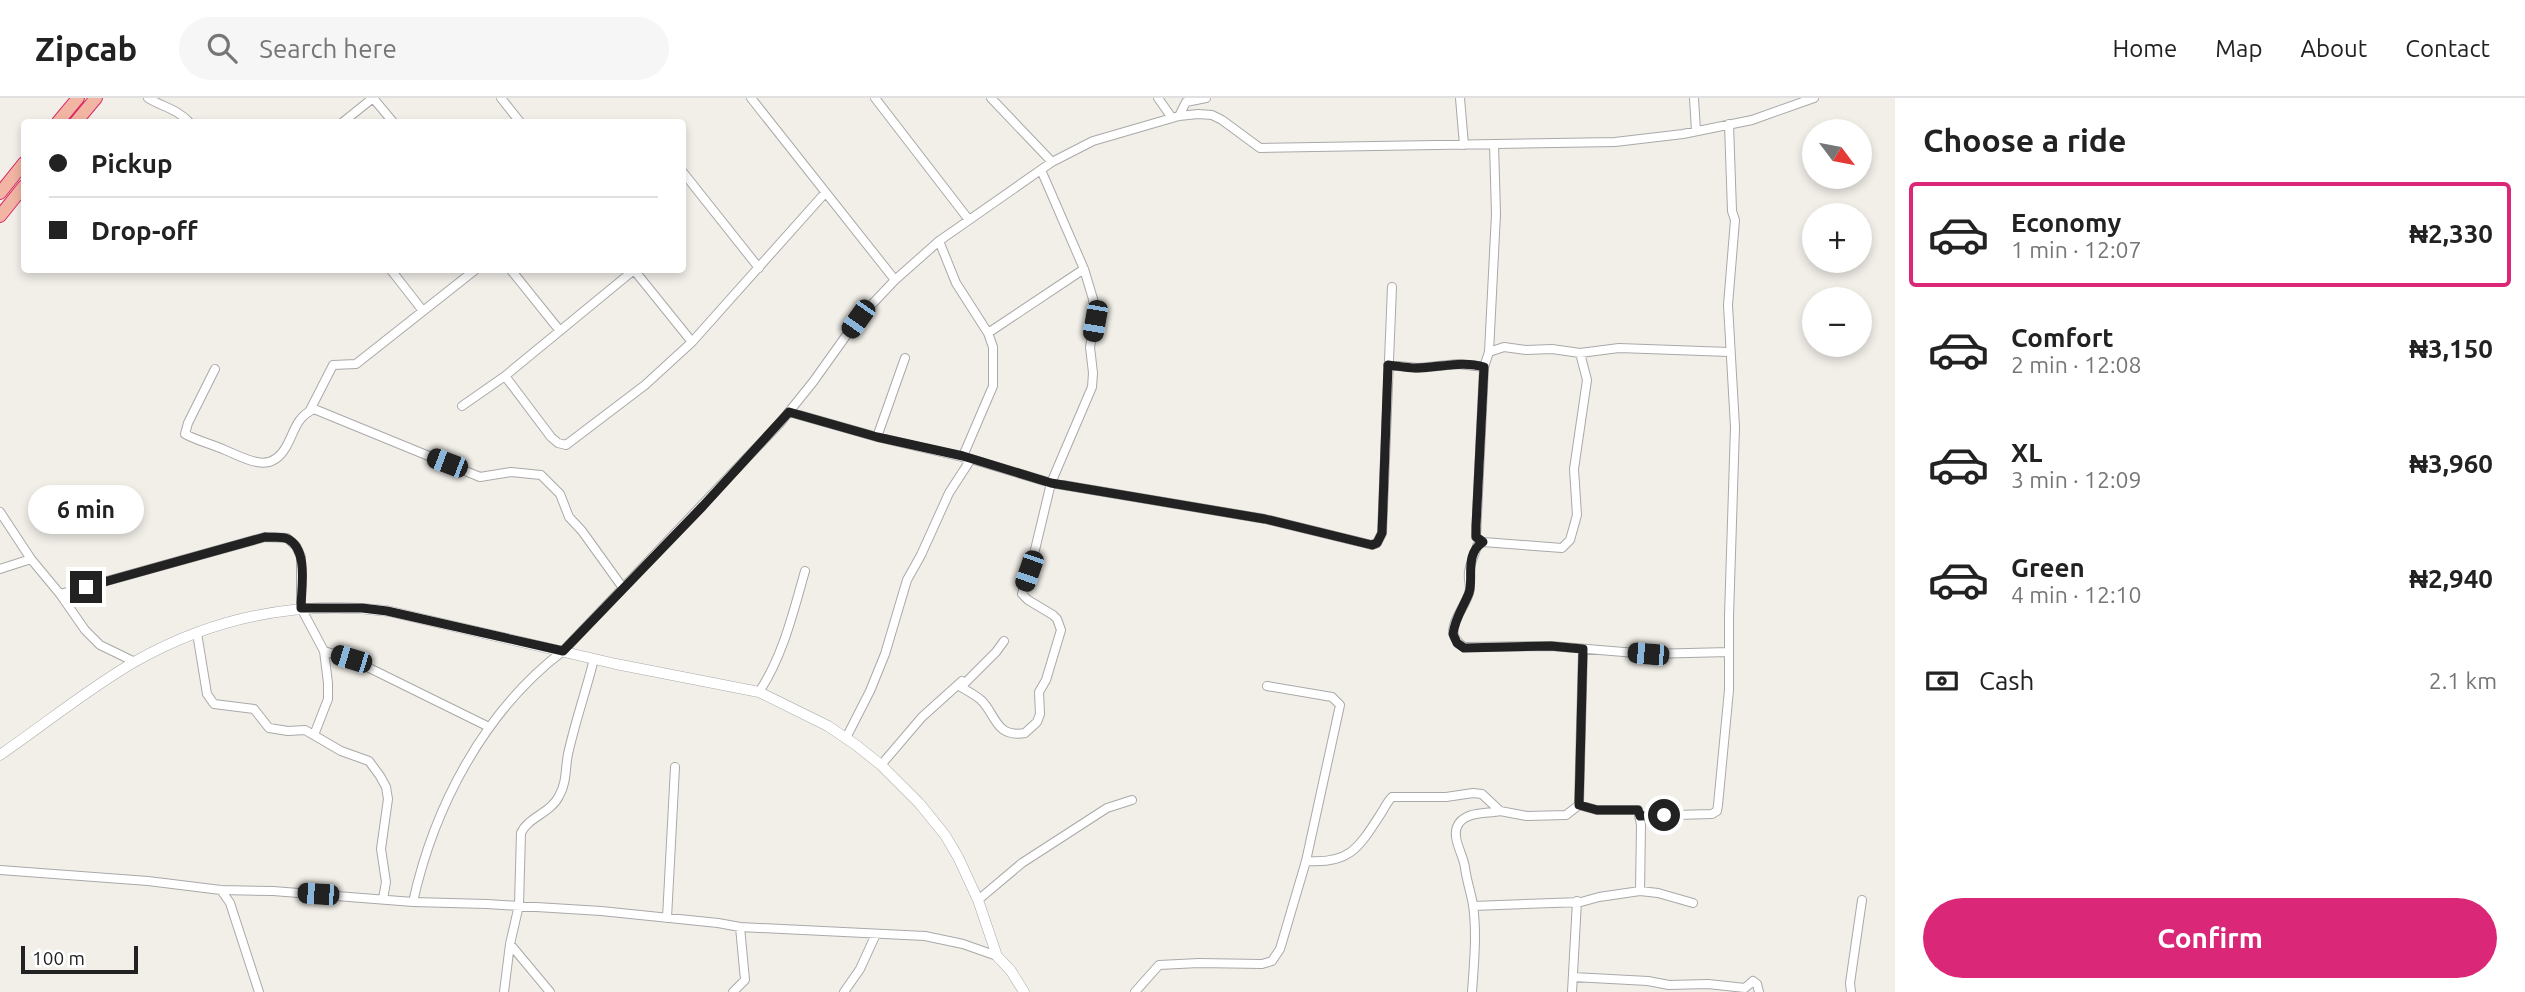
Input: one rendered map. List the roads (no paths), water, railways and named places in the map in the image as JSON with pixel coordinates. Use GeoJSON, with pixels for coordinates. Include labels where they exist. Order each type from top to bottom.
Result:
{"type":"FeatureCollection","features":[{"type":"Feature","properties":{"kind":"highway"},"geometry":{"type":"LineString","coordinates":[[60,119],[78,98]]}},
{"type":"Feature","properties":{"kind":"highway"},"geometry":{"type":"LineString","coordinates":[[78,119],[96,98]]}},
{"type":"Feature","properties":{"kind":"highway"},"geometry":{"type":"LineString","coordinates":[[0,193],[21,167]]}},
{"type":"Feature","properties":{"kind":"highway"},"geometry":{"type":"LineString","coordinates":[[0,216],[21,190]]}},
{"type":"Feature","properties":{"kind":"street"},"geometry":{"type":"LineString","coordinates":[[148,98],[176,110],[186,119]]}},
{"type":"Feature","properties":{"kind":"street"},"geometry":{"type":"LineString","coordinates":[[347,119],[373,98],[390,119]]}},
{"type":"Feature","properties":{"kind":"street"},"geometry":{"type":"LineString","coordinates":[[502,98],[518,119]]}},
{"type":"Feature","properties":{"kind":"street"},"geometry":{"type":"LineString","coordinates":[[751,98],[895,280]]}},
{"type":"Feature","properties":{"kind":"street"},"geometry":{"type":"LineString","coordinates":[[875,98],[969,220]]}},
{"type":"Feature","properties":{"kind":"street"},"geometry":{"type":"LineString","coordinates":[[991,98],[1052,162]]}},
{"type":"Feature","properties":{"kind":"street"},"geometry":{"type":"LineString","coordinates":[[1158,98],[1176,117]]}},
{"type":"Feature","properties":{"kind":"street"},"geometry":{"type":"LineString","coordinates":[[1176,117],[1186,102],[1206,98]]}},
{"type":"Feature","properties":{"kind":"street"},"geometry":{"type":"LineString","coordinates":[[1460,98],[1464,145]]}},
{"type":"Feature","properties":{"kind":"street"},"geometry":{"type":"LineString","coordinates":[[1694,98],[1696,131]]}},
{"type":"Feature","properties":{"kind":"street"},"geometry":{"type":"LineString","coordinates":[[413,902],[422,861],[434,828],[489,727],[534,674],[563,651],[703,506],[789,412],[858,319],[895,280],[939,241],[1052,162],[1093,141],[1176,117],[1212,115],[1260,148],[1615,142],[1729,124],[1775,113],[1814,98]]}},
{"type":"Feature","properties":{"kind":"street"},"geometry":{"type":"LineString","coordinates":[[1640,816],[1712,814],[1717,811],[1729,690],[1735,427],[1729,352],[1729,281],[1735,220],[1732,211],[1729,124]]}},
{"type":"Feature","properties":{"kind":"street"},"geometry":{"type":"LineString","coordinates":[[1494,144],[1496,214],[1489,352],[1484,367],[1476,526],[1476,537],[1483,542],[1562,548],[1570,540],[1577,515],[1574,470],[1587,380],[1580,353]]}},
{"type":"Feature","properties":{"kind":"street"},"geometry":{"type":"LineString","coordinates":[[961,687],[981,700],[993,720],[1013,733],[1025,733],[1037,722],[1040,714],[1039,692],[1048,676],[1060,627],[1049,611],[1022,594],[1051,483],[1092,387],[1090,347],[1095,310],[1084,269],[1041,170]]}},
{"type":"Feature","properties":{"kind":"street"},"geometry":{"type":"LineString","coordinates":[[686,176],[759,268]]}},
{"type":"Feature","properties":{"kind":"street"},"geometry":{"type":"LineString","coordinates":[[505,376],[551,437],[566,445],[645,385],[692,342],[825,193]]}},
{"type":"Feature","properties":{"kind":"street"},"geometry":{"type":"LineString","coordinates":[[846,738],[885,654],[907,580],[967,457],[993,386],[993,347],[988,334],[956,283],[939,241]]}},
{"type":"Feature","properties":{"kind":"street"},"geometry":{"type":"LineString","coordinates":[[988,334],[1084,269]]}},
{"type":"Feature","properties":{"kind":"street"},"geometry":{"type":"LineString","coordinates":[[393,273],[423,311]]}},
{"type":"Feature","properties":{"kind":"street"},"geometry":{"type":"LineString","coordinates":[[215,369],[188,422],[185,434],[240,458],[265,464],[272,462],[280,457],[297,423],[309,412],[332,365],[356,364],[471,273]]}},
{"type":"Feature","properties":{"kind":"street"},"geometry":{"type":"LineString","coordinates":[[513,273],[560,331]]}},
{"type":"Feature","properties":{"kind":"street"},"geometry":{"type":"LineString","coordinates":[[462,406],[505,376],[630,273]]}},
{"type":"Feature","properties":{"kind":"street"},"geometry":{"type":"LineString","coordinates":[[636,273],[692,342]]}},
{"type":"Feature","properties":{"kind":"street"},"geometry":{"type":"LineString","coordinates":[[789,412],[877,437],[967,457],[1051,483],[1265,519],[1372,545],[1377,543],[1382,533],[1392,286]]}},
{"type":"Feature","properties":{"kind":"street"},"geometry":{"type":"LineString","coordinates":[[1489,352],[1504,347],[1580,353],[1631,348],[1729,352]]}},
{"type":"Feature","properties":{"kind":"street"},"geometry":{"type":"LineString","coordinates":[[877,437],[905,358]]}},
{"type":"Feature","properties":{"kind":"street"},"geometry":{"type":"LineString","coordinates":[[1388,365],[1418,368],[1458,364],[1484,367]]}},
{"type":"Feature","properties":{"kind":"street"},"geometry":{"type":"LineString","coordinates":[[309,412],[314,410],[343,419],[480,477],[511,472],[541,475],[560,494],[569,517],[623,588]]}},
{"type":"Feature","properties":{"kind":"street"},"geometry":{"type":"LineString","coordinates":[[0,512],[31,559],[96,642],[135,662]]}},
{"type":"Feature","properties":{"kind":"street"},"geometry":{"type":"LineString","coordinates":[[60,594],[265,537],[287,538],[296,545],[301,557],[301,608],[324,651],[328,699],[314,735]]}},
{"type":"Feature","properties":{"kind":"street"},"geometry":{"type":"LineString","coordinates":[[1483,542],[1474,555],[1469,570],[1468,594],[1454,624],[1453,634],[1457,643],[1464,648],[1551,646],[1648,654],[1729,652]]}},
{"type":"Feature","properties":{"kind":"street"},"geometry":{"type":"LineString","coordinates":[[0,569],[31,559]]}},
{"type":"Feature","properties":{"kind":"street"},"geometry":{"type":"LineString","coordinates":[[759,692],[781,650],[805,571]]}},
{"type":"Feature","properties":{"kind":"street"},"geometry":{"type":"LineString","coordinates":[[0,755],[135,662],[197,633],[236,619],[301,608],[350,607],[387,611],[594,659],[759,692],[809,715],[846,738],[881,765],[919,803],[945,835],[958,858],[978,900],[997,956],[1011,971],[1024,992]]}},
{"type":"Feature","properties":{"kind":"street"},"geometry":{"type":"LineString","coordinates":[[197,633],[202,653],[203,678],[211,701],[219,706],[254,709],[269,728],[305,730],[341,751],[369,761],[386,787],[388,809],[381,849],[386,882],[383,900]]}},
{"type":"Feature","properties":{"kind":"street"},"geometry":{"type":"LineString","coordinates":[[961,687],[996,652],[1004,640]]}},
{"type":"Feature","properties":{"kind":"street"},"geometry":{"type":"LineString","coordinates":[[1579,805],[1583,649]]}},
{"type":"Feature","properties":{"kind":"street"},"geometry":{"type":"LineString","coordinates":[[324,651],[361,664],[489,727]]}},
{"type":"Feature","properties":{"kind":"street"},"geometry":{"type":"LineString","coordinates":[[504,992],[510,944],[519,905],[521,833],[527,824],[548,810],[561,792],[565,782],[567,757],[594,659]]}},
{"type":"Feature","properties":{"kind":"street"},"geometry":{"type":"LineString","coordinates":[[881,765],[922,718],[962,681],[961,687]]}},
{"type":"Feature","properties":{"kind":"street"},"geometry":{"type":"LineString","coordinates":[[1135,992],[1155,967],[1164,964],[1256,964],[1272,961],[1280,949],[1306,861],[1340,705],[1332,697],[1267,686]]}},
{"type":"Feature","properties":{"kind":"street"},"geometry":{"type":"LineString","coordinates":[[667,918],[675,767]]}},
{"type":"Feature","properties":{"kind":"street"},"geometry":{"type":"LineString","coordinates":[[1306,861],[1335,861],[1348,855],[1370,830],[1392,797],[1482,794],[1500,811]]}},
{"type":"Feature","properties":{"kind":"street"},"geometry":{"type":"LineString","coordinates":[[978,900],[1032,856],[1107,808],[1132,800]]}},
{"type":"Feature","properties":{"kind":"street"},"geometry":{"type":"LineString","coordinates":[[1472,992],[1473,906],[1462,852],[1456,837],[1456,828],[1460,821],[1470,815],[1500,811],[1527,816],[1566,815],[1579,805]]}},
{"type":"Feature","properties":{"kind":"street"},"geometry":{"type":"LineString","coordinates":[[1579,805],[1597,810],[1638,810],[1640,891]]}},
{"type":"Feature","properties":{"kind":"street"},"geometry":{"type":"LineString","coordinates":[[0,870],[148,881],[221,890],[273,891],[413,902],[519,905],[740,927],[925,936],[963,944],[997,956]]}},
{"type":"Feature","properties":{"kind":"street"},"geometry":{"type":"LineString","coordinates":[[221,890],[230,903],[258,992]]}},
{"type":"Feature","properties":{"kind":"street"},"geometry":{"type":"LineString","coordinates":[[1473,906],[1589,902],[1599,897],[1640,891],[1693,903]]}},
{"type":"Feature","properties":{"kind":"street"},"geometry":{"type":"LineString","coordinates":[[1851,992],[1850,983],[1863,900]]}},
{"type":"Feature","properties":{"kind":"street"},"geometry":{"type":"LineString","coordinates":[[1572,992],[1577,901]]}},
{"type":"Feature","properties":{"kind":"street"},"geometry":{"type":"LineString","coordinates":[[733,992],[745,980],[740,927]]}},
{"type":"Feature","properties":{"kind":"street"},"geometry":{"type":"LineString","coordinates":[[844,992],[860,969],[876,934]]}},
{"type":"Feature","properties":{"kind":"street"},"geometry":{"type":"LineString","coordinates":[[510,944],[550,992]]}},
{"type":"Feature","properties":{"kind":"street"},"geometry":{"type":"LineString","coordinates":[[1573,977],[1648,981],[1669,985],[1700,983],[1745,988],[1753,981],[1759,992]]}}]}
